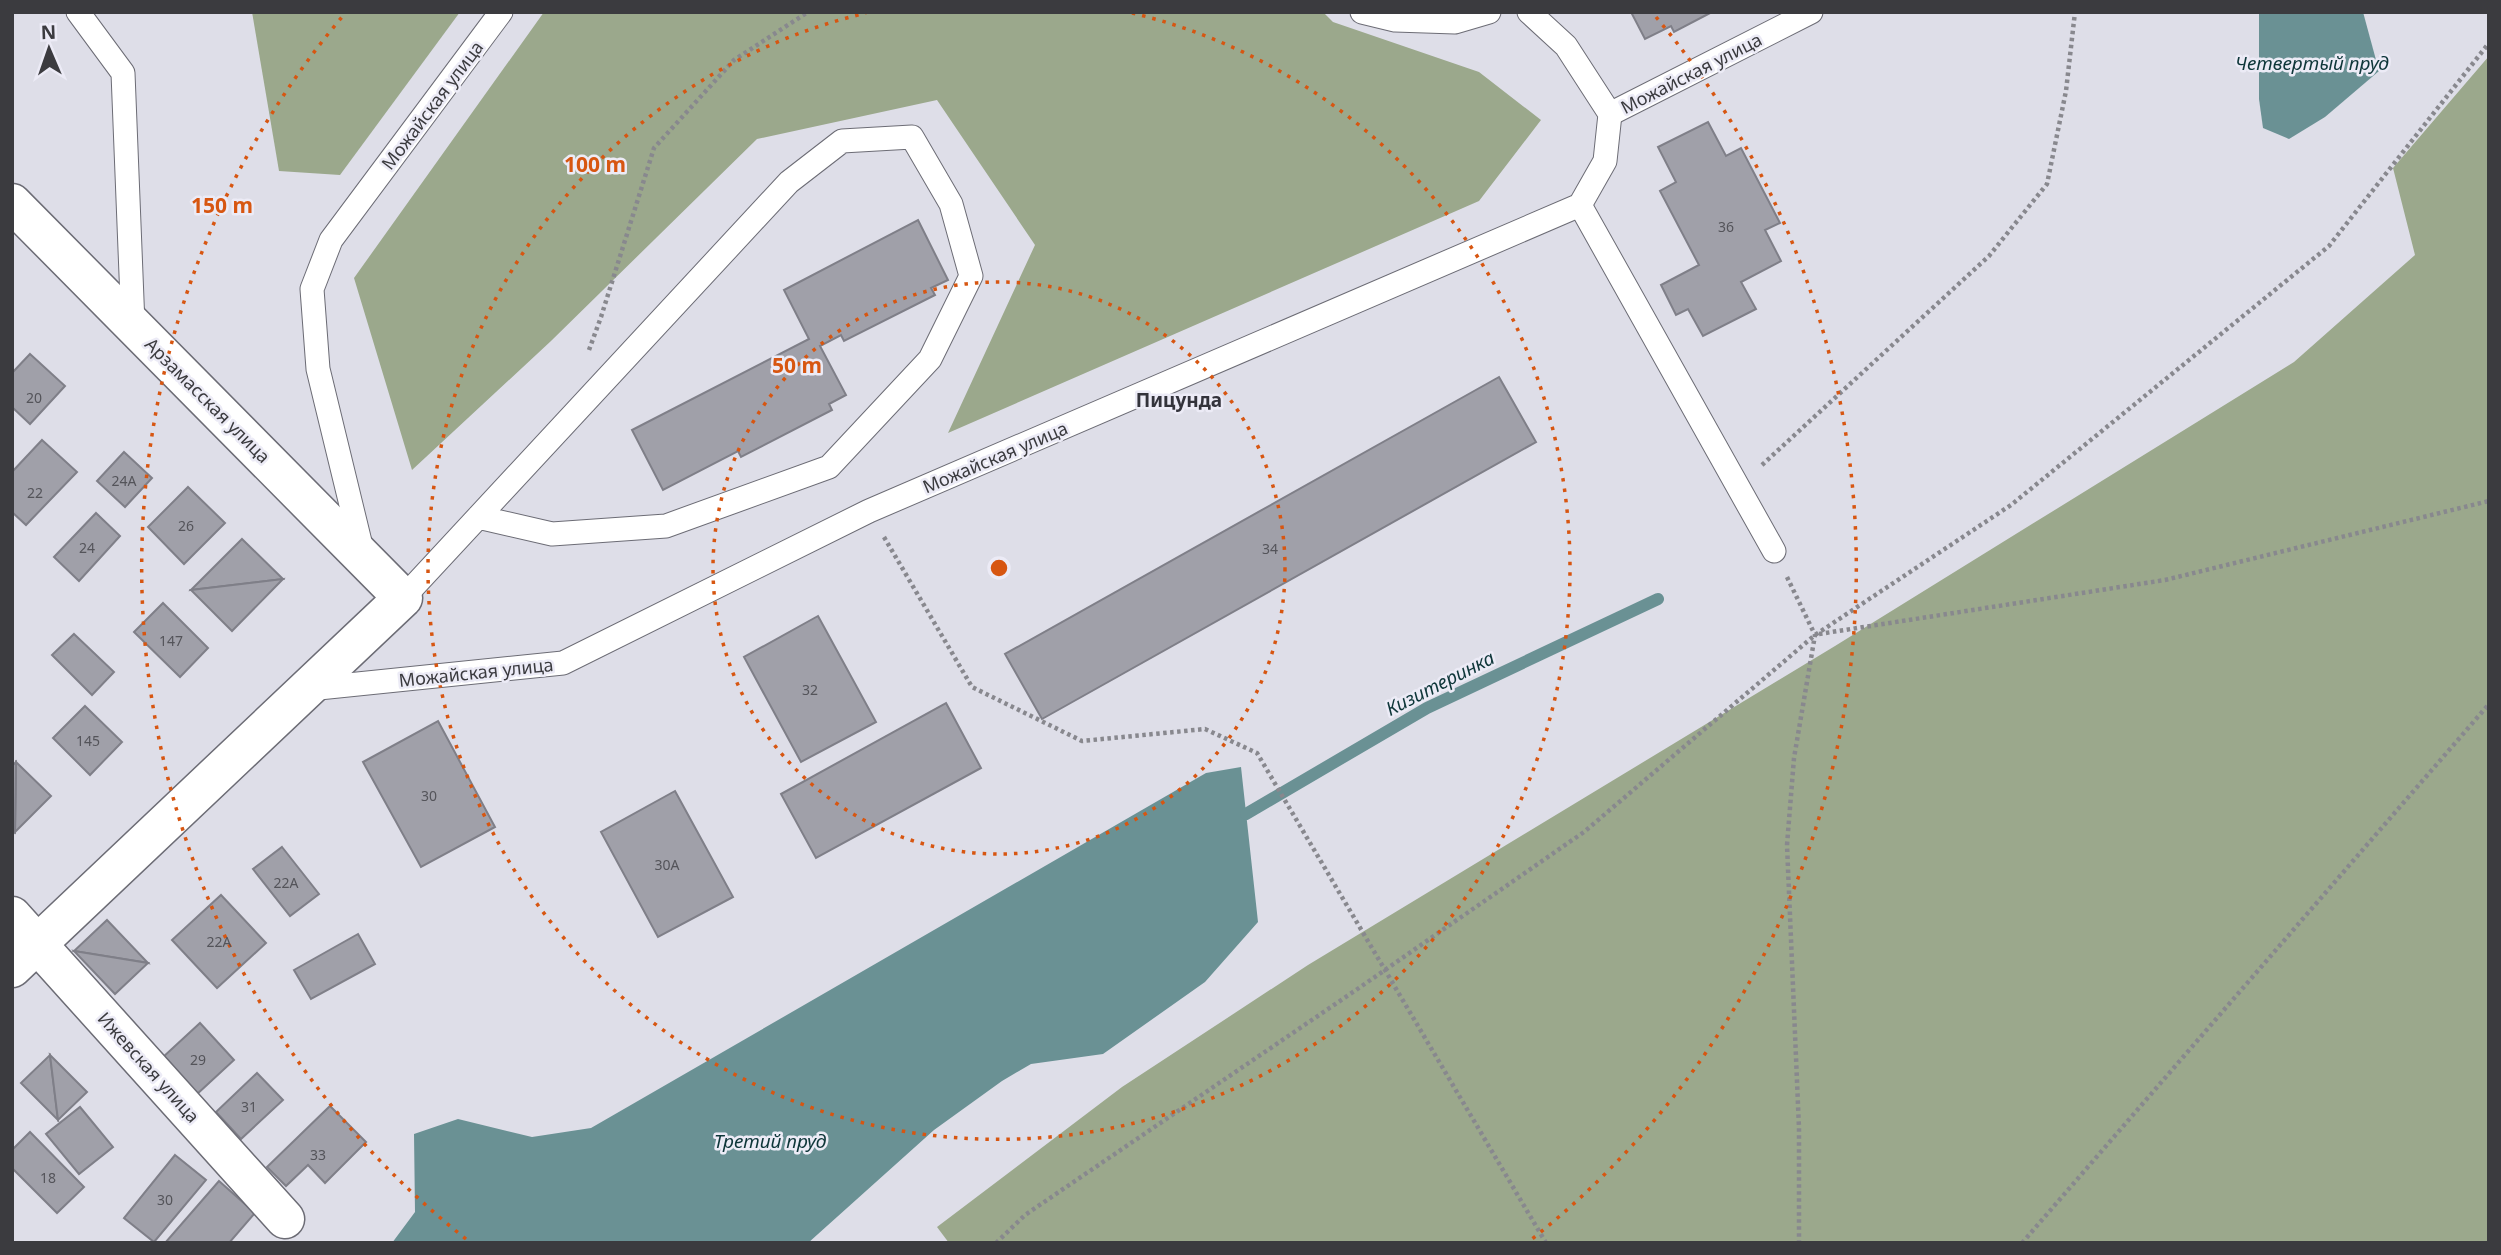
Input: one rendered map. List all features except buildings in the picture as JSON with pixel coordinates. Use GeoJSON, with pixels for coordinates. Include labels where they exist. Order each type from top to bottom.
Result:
{"type":"FeatureCollection","features":[{"type":"Feature","properties":{"kind":"street","name":"Арзамасская улица"},"geometry":{"type":"LineString","coordinates":[[12,203],[402,598]]}},
{"type":"Feature","properties":{"kind":"street"},"geometry":{"type":"LineString","coordinates":[[21,942],[309,689],[402,598]]}},
{"type":"Feature","properties":{"kind":"street","name":"Ижевская улица"},"geometry":{"type":"LineString","coordinates":[[21,942],[285,1219]]}},
{"type":"Feature","properties":{"kind":"lane"},"geometry":{"type":"LineString","coordinates":[[78,12],[123,73],[133,325]]}},
{"type":"Feature","properties":{"kind":"lane","name":"Можайская улица"},"geometry":{"type":"LineString","coordinates":[[363,557],[318,369],[312,289],[331,240],[501,12]]}},
{"type":"Feature","properties":{"kind":"lane"},"geometry":{"type":"LineString","coordinates":[[1362,12],[1395,20],[1455,22],[1489,12]]}},
{"type":"Feature","properties":{"kind":"lane","name":"Можайская улица"},"geometry":{"type":"LineString","coordinates":[[309,689],[564,663],[869,511],[1580,205],[1605,161],[1610,114],[1566,46],[1530,12]]}},
{"type":"Feature","properties":{"kind":"lane","name":"Можайская улица"},"geometry":{"type":"LineString","coordinates":[[1610,114],[1811,12]]}},
{"type":"Feature","properties":{"kind":"lane"},"geometry":{"type":"LineString","coordinates":[[402,598],[478,516],[789,182],[842,141],[912,137],[951,204],[971,276],[930,359],[830,467],[666,526],[552,534],[478,516]]}},
{"type":"Feature","properties":{"kind":"lane"},"geometry":{"type":"LineString","coordinates":[[1580,205],[1774,551]]}},
{"type":"Feature","properties":{"kind":"path"},"geometry":{"type":"LineString","coordinates":[[587,355],[654,148],[734,60],[808,12]]}},
{"type":"Feature","properties":{"kind":"path"},"geometry":{"type":"LineString","coordinates":[[1738,487],[1989,256],[2047,184],[2066,91],[2075,12]]}},
{"type":"Feature","properties":{"kind":"path"},"geometry":{"type":"LineString","coordinates":[[996,1243],[1025,1215],[1584,832],[1815,635],[2011,505],[2329,246],[2488,44]]}},
{"type":"Feature","properties":{"kind":"path"},"geometry":{"type":"LineString","coordinates":[[1815,635],[2165,580],[2489,501]]}},
{"type":"Feature","properties":{"kind":"path"},"geometry":{"type":"LineString","coordinates":[[869,511],[972,687],[1082,741],[1205,729],[1257,753],[1546,1243]]}},
{"type":"Feature","properties":{"kind":"path"},"geometry":{"type":"LineString","coordinates":[[1774,551],[1815,635],[1794,758],[1787,845],[1800,1128],[1799,1243]]}},
{"type":"Feature","properties":{"kind":"path"},"geometry":{"type":"LineString","coordinates":[[2022,1243],[2489,704]]}},
{"type":"Feature","properties":{"kind":"shaded area"},"geometry":{"type":"Polygon","coordinates":[[[252,12],[460,12],[340,175],[279,171],[252,12]]]}},
{"type":"Feature","properties":{"kind":"shaded area"},"geometry":{"type":"Polygon","coordinates":[[[544,12],[1323,12],[1333,22],[1479,72],[1541,120],[1479,201],[948,433],[1035,245],[937,100],[757,139],[551,341],[412,470],[354,278],[544,12]]]}},
{"type":"Feature","properties":{"kind":"shaded area"},"geometry":{"type":"Polygon","coordinates":[[[2489,56],[2489,1243],[949,1243],[937,1227],[1122,1087],[1308,965],[1835,646],[2294,362],[2415,255],[2393,168],[2489,56]]]}},
{"type":"Feature","properties":{"kind":"water","name":"Четвертый пруд"},"geometry":{"type":"Polygon","coordinates":[[[2259,12],[2363,12],[2379,71],[2325,117],[2289,139],[2263,128],[2259,99],[2259,12]]]}},
{"type":"Feature","properties":{"kind":"water","name":"Третий пруд"},"geometry":{"type":"Polygon","coordinates":[[[1241,767],[1258,922],[1205,982],[1103,1054],[1031,1064],[1002,1081],[934,1130],[808,1243],[392,1243],[415,1212],[414,1134],[458,1119],[532,1137],[591,1128],[1206,773],[1241,767]]]}},
{"type":"Feature","properties":{"kind":"waterway","name":"Кизитеринка"},"geometry":{"type":"LineString","coordinates":[[1246,814],[1427,708],[1658,599]]}},
{"type":"Feature","properties":{"kind":"district","name":"Пицунда"},"geometry":{"type":"Point","coordinates":[1179,400]}}]}
